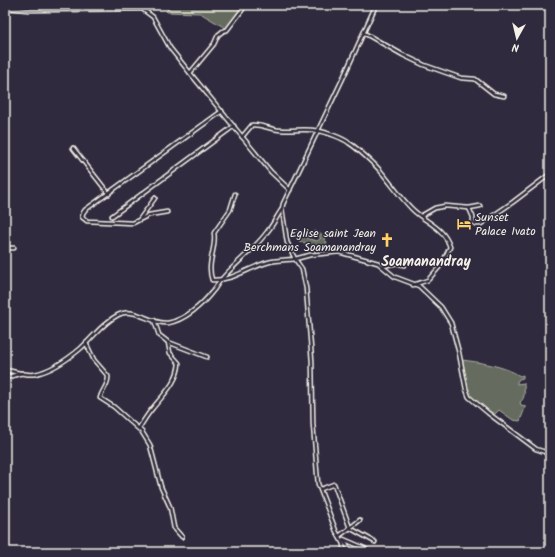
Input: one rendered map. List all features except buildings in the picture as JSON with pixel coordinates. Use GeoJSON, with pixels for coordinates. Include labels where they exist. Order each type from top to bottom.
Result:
{"type":"FeatureCollection","features":[{"type":"Feature","properties":{"kind":"street"},"geometry":{"type":"LineString","coordinates":[[137,5],[140,9],[153,17],[170,48],[271,172],[290,190]]}},
{"type":"Feature","properties":{"kind":"street"},"geometry":{"type":"LineString","coordinates":[[190,73],[214,44],[218,35],[227,30],[246,5]]}},
{"type":"Feature","properties":{"kind":"street"},"geometry":{"type":"LineString","coordinates":[[5,370],[34,375],[52,367],[68,358],[86,343],[103,325],[120,314],[132,313],[162,323],[170,323],[194,310],[204,301],[213,292],[220,280],[268,232],[282,209],[376,5]]}},
{"type":"Feature","properties":{"kind":"street"},"geometry":{"type":"LineString","coordinates":[[374,10],[380,5]]}},
{"type":"Feature","properties":{"kind":"street"},"geometry":{"type":"LineString","coordinates":[[5,8],[29,10],[140,9]]}},
{"type":"Feature","properties":{"kind":"street"},"geometry":{"type":"LineString","coordinates":[[364,33],[424,65],[461,78],[475,79],[494,94],[504,96]]}},
{"type":"Feature","properties":{"kind":"street"},"geometry":{"type":"LineString","coordinates":[[167,212],[149,215],[133,223],[87,221],[82,217],[83,213],[222,111]]}},
{"type":"Feature","properties":{"kind":"street"},"geometry":{"type":"LineString","coordinates":[[242,137],[252,124],[257,124],[282,130],[295,129],[318,131],[350,142],[382,172],[400,197],[417,214],[439,228],[449,242],[450,247],[442,264],[428,280],[413,285]]}},
{"type":"Feature","properties":{"kind":"street"},"geometry":{"type":"LineString","coordinates":[[112,216],[234,126]]}},
{"type":"Feature","properties":{"kind":"street"},"geometry":{"type":"LineString","coordinates":[[73,148],[110,194]]}},
{"type":"Feature","properties":{"kind":"street"},"geometry":{"type":"LineString","coordinates":[[469,208],[473,217],[473,222],[480,224],[513,202],[550,174]]}},
{"type":"Feature","properties":{"kind":"street"},"geometry":{"type":"LineString","coordinates":[[235,194],[230,210],[214,233],[215,238],[211,252],[210,275],[212,280],[229,278],[269,262],[339,252],[378,263],[396,277],[418,286],[441,307],[451,323],[469,397],[536,449],[545,452],[550,456]]}},
{"type":"Feature","properties":{"kind":"street"},"geometry":{"type":"LineString","coordinates":[[139,220],[155,198]]}},
{"type":"Feature","properties":{"kind":"street"},"geometry":{"type":"LineString","coordinates":[[421,216],[435,208],[445,206],[469,208],[480,206]]}},
{"type":"Feature","properties":{"kind":"street"},"geometry":{"type":"LineString","coordinates":[[282,209],[287,242],[295,259],[302,269],[306,288],[312,361],[316,474],[318,484],[343,544],[344,552]]}},
{"type":"Feature","properties":{"kind":"street"},"geometry":{"type":"LineString","coordinates":[[5,248],[14,248]]}},
{"type":"Feature","properties":{"kind":"street"},"geometry":{"type":"LineString","coordinates":[[382,266],[397,263],[404,265]]}},
{"type":"Feature","properties":{"kind":"street"},"geometry":{"type":"LineString","coordinates":[[154,320],[159,335],[168,342],[207,357]]}},
{"type":"Feature","properties":{"kind":"street"},"geometry":{"type":"LineString","coordinates":[[139,428],[152,409],[166,394],[173,382],[179,366],[179,363],[170,353],[168,342]]}},
{"type":"Feature","properties":{"kind":"street"},"geometry":{"type":"LineString","coordinates":[[86,343],[94,360],[108,376],[107,385],[100,398],[114,407],[117,412],[139,428],[150,445],[161,486],[170,507],[174,528],[182,537]]}},
{"type":"Feature","properties":{"kind":"street"},"geometry":{"type":"LineString","coordinates":[[5,378],[22,373]]}},
{"type":"Feature","properties":{"kind":"street"},"geometry":{"type":"LineString","coordinates":[[545,452],[550,448]]}},
{"type":"Feature","properties":{"kind":"street"},"geometry":{"type":"LineString","coordinates":[[320,489],[334,484],[350,528],[375,542]]}},
{"type":"Feature","properties":{"kind":"street"},"geometry":{"type":"LineString","coordinates":[[339,536],[360,520]]}},
{"type":"Feature","properties":{"kind":"street"},"geometry":{"type":"LineString","coordinates":[[339,536],[369,552]]}},
{"type":"Feature","properties":{"kind":"street"},"geometry":{"type":"LineString","coordinates":[[343,539],[351,552]]}},
{"type":"Feature","properties":{"kind":"green space"},"geometry":{"type":"Polygon","coordinates":[[[173,5],[245,5],[227,29],[200,13],[166,11],[173,5]]]}},
{"type":"Feature","properties":{"kind":"green space"},"geometry":{"type":"Polygon","coordinates":[[[294,230],[298,230],[309,239],[317,241],[321,238],[313,232],[315,231],[325,237],[324,240],[327,242],[321,251],[315,253],[314,246],[299,241],[294,235],[294,230]]]}},
{"type":"Feature","properties":{"kind":"green space"},"geometry":{"type":"Polygon","coordinates":[[[462,360],[492,365],[520,376],[523,375],[523,378],[519,379],[517,382],[517,384],[524,383],[524,396],[520,402],[521,405],[525,406],[525,408],[520,421],[513,420],[499,410],[495,414],[492,413],[471,397],[467,386],[462,360]]]}},
{"type":"Feature","properties":{"kind":"place","name":"Sunset Palace Ivato"},"geometry":{"type":"Point","coordinates":[464,224]}},
{"type":"Feature","properties":{"kind":"place","name":"Eglise saint Jean Berchmans Soamanandray"},"geometry":{"type":"Point","coordinates":[387,240]}},
{"type":"Feature","properties":{"kind":"district","name":"Soamanandray"},"geometry":{"type":"Point","coordinates":[426,262]}}]}
